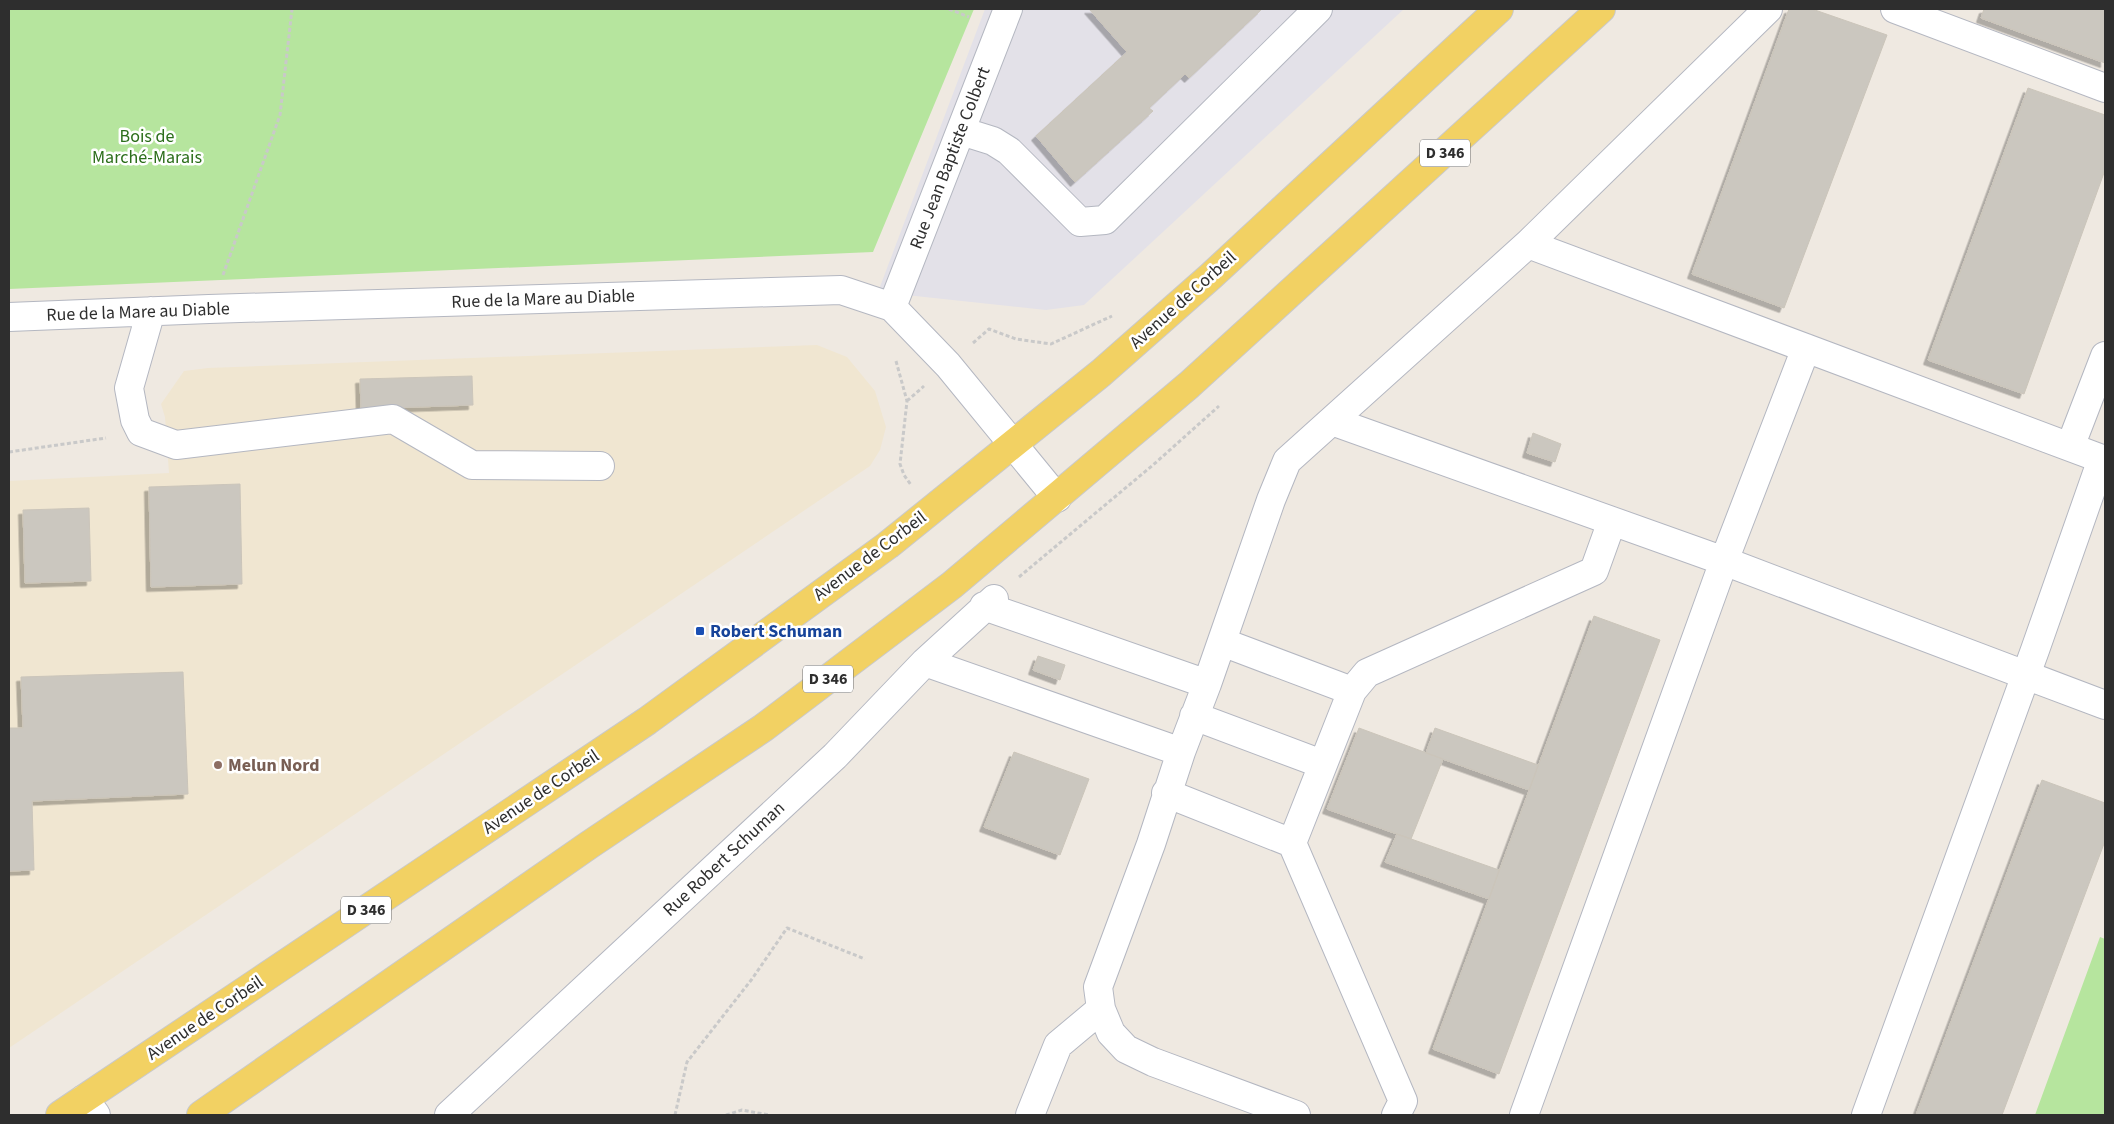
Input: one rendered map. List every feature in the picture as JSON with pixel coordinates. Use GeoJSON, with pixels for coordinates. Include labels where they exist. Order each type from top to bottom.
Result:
{"type":"FeatureCollection","features":[{"type":"Feature","properties":{"kind":"main road","name":"Avenue de Corbeil"},"geometry":{"type":"LineString","coordinates":[[60,1115],[90,1107],[648,721],[888,545],[1101,373],[1211,276],[1499,9]]}},
{"type":"Feature","properties":{"kind":"main road","name":"D 346"},"geometry":{"type":"LineString","coordinates":[[201,1115],[589,845],[763,728],[952,585],[1196,379],[1600,9]]}},
{"type":"Feature","properties":{"kind":"street","name":"Rue Jean Baptiste Colbert"},"geometry":{"type":"LineString","coordinates":[[892,307],[1008,9]]}},
{"type":"Feature","properties":{"kind":"street"},"geometry":{"type":"LineString","coordinates":[[961,131],[993,141],[1009,151],[1080,222],[1104,220],[1318,9]]}},
{"type":"Feature","properties":{"kind":"street"},"geometry":{"type":"LineString","coordinates":[[1296,1115],[1153,1062],[1126,1049],[1111,1033],[1101,1009],[1098,987],[1151,844],[1166,794],[1194,716],[1208,684],[1271,500],[1287,461],[1528,244],[1768,9]]}},
{"type":"Feature","properties":{"kind":"street"},"geometry":{"type":"LineString","coordinates":[[1895,9],[2105,88]]}},
{"type":"Feature","properties":{"kind":"street"},"geometry":{"type":"LineString","coordinates":[[1528,244],[2102,460],[1866,1115]]}},
{"type":"Feature","properties":{"kind":"street","name":"Rue de la Mare au Diable"},"geometry":{"type":"LineString","coordinates":[[9,317],[209,309],[841,290],[892,307],[948,365],[1057,498]]}},
{"type":"Feature","properties":{"kind":"street"},"geometry":{"type":"LineString","coordinates":[[151,311],[129,388],[135,420],[141,432],[176,445],[393,420],[472,465],[600,466]]}},
{"type":"Feature","properties":{"kind":"street"},"geometry":{"type":"LineString","coordinates":[[1524,1115],[1724,561],[1806,348]]}},
{"type":"Feature","properties":{"kind":"street"},"geometry":{"type":"LineString","coordinates":[[2070,447],[2105,356]]}},
{"type":"Feature","properties":{"kind":"street"},"geometry":{"type":"LineString","coordinates":[[1332,422],[1724,561],[2105,705]]}},
{"type":"Feature","properties":{"kind":"street"},"geometry":{"type":"LineString","coordinates":[[1396,1115],[1403,1101],[1292,843],[1352,691],[1367,673],[1594,572],[1612,522]]}},
{"type":"Feature","properties":{"kind":"street","name":"Rue Robert Schuman"},"geometry":{"type":"LineString","coordinates":[[449,1115],[835,756],[925,662],[989,603],[1208,684]]}},
{"type":"Feature","properties":{"kind":"street"},"geometry":{"type":"LineString","coordinates":[[1222,642],[1352,691]]}},
{"type":"Feature","properties":{"kind":"street"},"geometry":{"type":"LineString","coordinates":[[925,662],[1181,752]]}},
{"type":"Feature","properties":{"kind":"street"},"geometry":{"type":"LineString","coordinates":[[1194,716],[1322,764]]}},
{"type":"Feature","properties":{"kind":"street"},"geometry":{"type":"LineString","coordinates":[[1166,794],[1292,843]]}},
{"type":"Feature","properties":{"kind":"street"},"geometry":{"type":"LineString","coordinates":[[1030,1115],[1058,1045],[1101,1009]]}},
{"type":"Feature","properties":{"kind":"path"},"geometry":{"type":"LineString","coordinates":[[209,309],[234,249],[280,115],[292,9]]}},
{"type":"Feature","properties":{"kind":"path"},"geometry":{"type":"LineString","coordinates":[[989,329],[1016,339],[1051,344],[1113,316]]}},
{"type":"Feature","properties":{"kind":"path"},"geometry":{"type":"LineString","coordinates":[[907,401],[900,464],[904,475],[910,483]]}},
{"type":"Feature","properties":{"kind":"path"},"geometry":{"type":"LineString","coordinates":[[9,452],[141,432]]}},
{"type":"Feature","properties":{"kind":"path"},"geometry":{"type":"LineString","coordinates":[[675,1115],[687,1062],[752,979],[787,928],[865,959]]}},
{"type":"Feature","properties":{"kind":"path"},"geometry":{"type":"LineString","coordinates":[[726,1115],[742,1110],[769,1115]]}},
{"type":"Feature","properties":{"kind":"shaded area"},"geometry":{"type":"Polygon","coordinates":[[[985,9],[1404,9],[1084,305],[1046,310],[878,292],[985,9]]]}},
{"type":"Feature","properties":{"kind":"shaded area","name":"Melun Nord"},"geometry":{"type":"Polygon","coordinates":[[[817,345],[847,357],[875,391],[886,427],[880,450],[870,466],[9,1048],[9,481],[169,473],[165,417],[161,404],[184,371],[208,368],[817,345]]]}},
{"type":"Feature","properties":{"kind":"green space","name":"Bois de Marché-Marais"},"geometry":{"type":"Polygon","coordinates":[[[9,9],[974,9],[873,252],[9,289],[9,9]]]}},
{"type":"Feature","properties":{"kind":"green space"},"geometry":{"type":"Polygon","coordinates":[[[2100,937],[2105,939],[2105,1115],[2035,1115],[2100,937]]]}},
{"type":"Feature","properties":{"kind":"building"},"geometry":{"type":"Polygon","coordinates":[[[1089,9],[1262,9],[1189,78],[1185,74],[1149,108],[1153,111],[1075,182],[1036,136],[1127,52],[1089,9]]]}},
{"type":"Feature","properties":{"kind":"building"},"geometry":{"type":"Polygon","coordinates":[[[1789,9],[1812,9],[1887,35],[1784,308],[1692,274],[1789,9]]]}},
{"type":"Feature","properties":{"kind":"building"},"geometry":{"type":"Polygon","coordinates":[[[1984,9],[2105,9],[2105,63],[1981,18],[1984,9]]]}},
{"type":"Feature","properties":{"kind":"building"},"geometry":{"type":"Polygon","coordinates":[[[2028,88],[2105,115],[2105,170],[2024,394],[1928,360],[2028,88]]]}},
{"type":"Feature","properties":{"kind":"building"},"geometry":{"type":"Polygon","coordinates":[[[472,376],[473,405],[361,409],[360,379],[472,376]]]}},
{"type":"Feature","properties":{"kind":"building"},"geometry":{"type":"Polygon","coordinates":[[[1533,433],[1561,444],[1555,462],[1527,453],[1533,433]]]}},
{"type":"Feature","properties":{"kind":"building"},"geometry":{"type":"Polygon","coordinates":[[[240,484],[242,584],[151,587],[149,487],[240,484]]]}},
{"type":"Feature","properties":{"kind":"building"},"geometry":{"type":"Polygon","coordinates":[[[89,508],[91,581],[25,583],[23,510],[89,508]]]}},
{"type":"Feature","properties":{"kind":"building"},"geometry":{"type":"Polygon","coordinates":[[[1594,616],[1660,640],[1499,1074],[1433,1049],[1594,616]]]}},
{"type":"Feature","properties":{"kind":"building"},"geometry":{"type":"Polygon","coordinates":[[[1038,656],[1065,665],[1060,680],[1033,670],[1038,656]]]}},
{"type":"Feature","properties":{"kind":"building"},"geometry":{"type":"Polygon","coordinates":[[[183,672],[188,794],[32,801],[34,870],[9,871],[9,728],[23,728],[21,677],[183,672]]]}},
{"type":"Feature","properties":{"kind":"building"},"geometry":{"type":"Polygon","coordinates":[[[1359,728],[1443,759],[1411,839],[1327,809],[1359,728]]]}},
{"type":"Feature","properties":{"kind":"building"},"geometry":{"type":"Polygon","coordinates":[[[1435,728],[1538,765],[1529,790],[1426,753],[1435,728]]]}},
{"type":"Feature","properties":{"kind":"building"},"geometry":{"type":"Polygon","coordinates":[[[1014,752],[1089,779],[1060,855],[984,827],[1014,752]]]}},
{"type":"Feature","properties":{"kind":"building"},"geometry":{"type":"Polygon","coordinates":[[[2042,780],[2105,803],[2105,841],[2002,1115],[1916,1115],[2042,780]]]}},
{"type":"Feature","properties":{"kind":"building"},"geometry":{"type":"Polygon","coordinates":[[[1397,834],[1499,870],[1489,899],[1385,862],[1397,834]]]}},
{"type":"Feature","properties":{"kind":"place","name":"Robert Schuman"},"geometry":{"type":"Point","coordinates":[700,631]}},
{"type":"Feature","properties":{"kind":"place","name":"Melun Nord"},"geometry":{"type":"Point","coordinates":[218,765]}}]}
